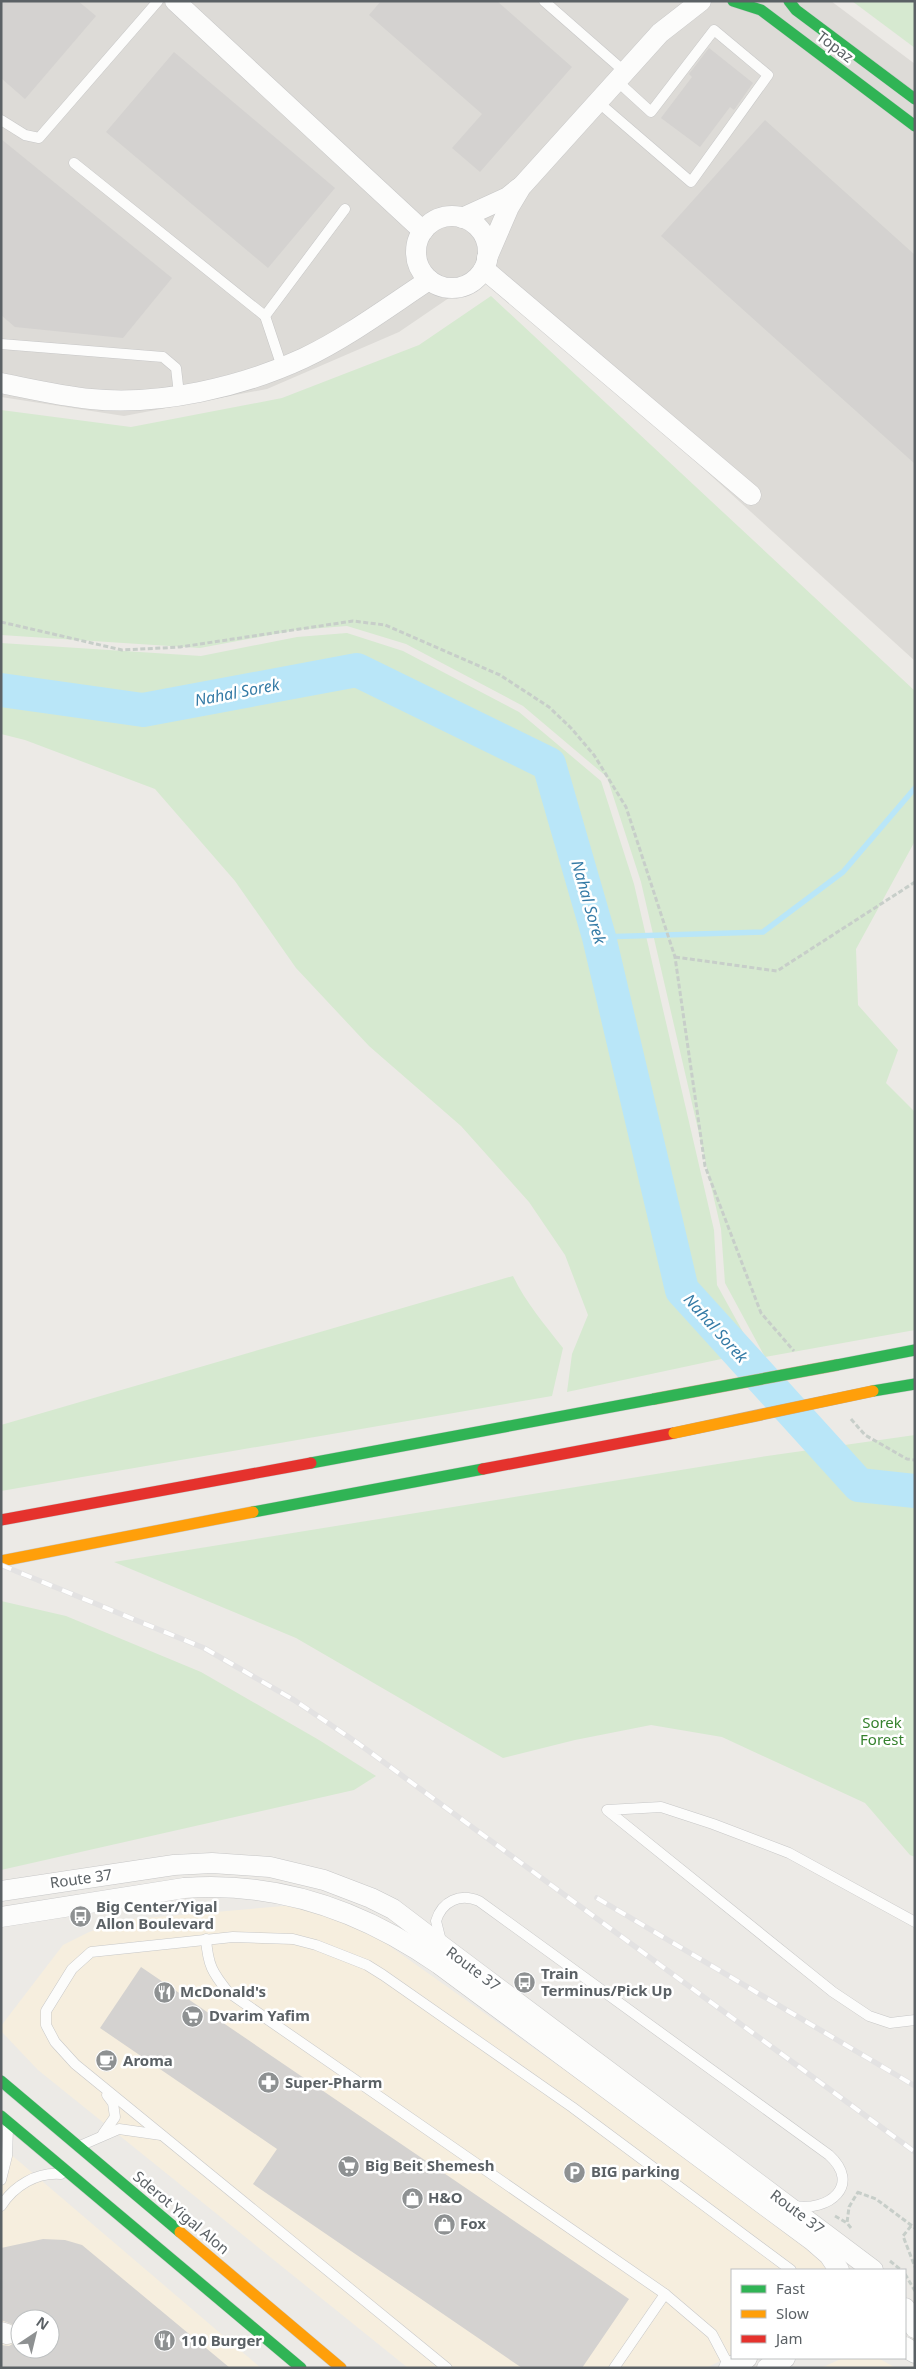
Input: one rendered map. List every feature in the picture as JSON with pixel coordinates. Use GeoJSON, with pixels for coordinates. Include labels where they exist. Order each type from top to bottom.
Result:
{"type":"FeatureCollection","features":[{"type":"Feature","properties":{"kind":"main road","name":"Topaz"},"geometry":{"type":"LineString","coordinates":[[733,1],[761,10],[915,126]]}},
{"type":"Feature","properties":{"kind":"main road","name":"Topaz"},"geometry":{"type":"LineString","coordinates":[[789,1],[796,10],[915,99]]}},
{"type":"Feature","properties":{"kind":"main road"},"geometry":{"type":"LineString","coordinates":[[1,1520],[915,1350]]}},
{"type":"Feature","properties":{"kind":"main road"},"geometry":{"type":"LineString","coordinates":[[1,1561],[122,1536],[674,1433],[873,1391],[915,1384]]}},
{"type":"Feature","properties":{"kind":"main road","name":"Sderot Yigal Alon"},"geometry":{"type":"LineString","coordinates":[[1,2081],[341,2368]]}},
{"type":"Feature","properties":{"kind":"main road"},"geometry":{"type":"LineString","coordinates":[[4,2119],[300,2368]]}},
{"type":"Feature","properties":{"kind":"street"},"geometry":{"type":"LineString","coordinates":[[175,1],[423,231]]}},
{"type":"Feature","properties":{"kind":"street"},"geometry":{"type":"LineString","coordinates":[[660,33],[680,1]]}},
{"type":"Feature","properties":{"kind":"street"},"geometry":{"type":"LineString","coordinates":[[462,218],[508,197],[521,187],[660,33],[701,1]]}},
{"type":"Feature","properties":{"kind":"street"},"geometry":{"type":"LineString","coordinates":[[486,263],[487,246],[484,236],[476,226],[462,218],[449,217],[439,219],[423,231],[418,241],[417,262],[429,280],[448,288],[459,288],[469,284],[486,263],[509,207],[521,187]]}},
{"type":"Feature","properties":{"kind":"street"},"geometry":{"type":"LineString","coordinates":[[486,263],[751,495]]}},
{"type":"Feature","properties":{"kind":"street"},"geometry":{"type":"LineString","coordinates":[[1,383],[92,399],[152,399],[254,379],[304,358],[352,330],[429,280]]}},
{"type":"Feature","properties":{"kind":"street","name":"Route 37"},"geometry":{"type":"LineString","coordinates":[[1,1891],[174,1865],[212,1863],[270,1867],[324,1880],[371,1898],[393,1909],[789,2206],[875,2267]]}},
{"type":"Feature","properties":{"kind":"street","name":"Route 37"},"geometry":{"type":"LineString","coordinates":[[1,1916],[184,1888],[211,1886],[250,1888],[284,1893],[331,1907],[374,1925],[404,1940],[438,1964],[813,2241],[829,2255],[838,2269]]}},
{"type":"Feature","properties":{"kind":"street"},"geometry":{"type":"LineString","coordinates":[[906,2310],[915,2328]]}},
{"type":"Feature","properties":{"kind":"street"},"geometry":{"type":"LineString","coordinates":[[730,2368],[745,2359]]}},
{"type":"Feature","properties":{"kind":"street"},"geometry":{"type":"LineString","coordinates":[[767,2368],[783,2359]]}},
{"type":"Feature","properties":{"kind":"lane"},"geometry":{"type":"LineString","coordinates":[[1,120],[25,135],[39,138],[158,1]]}},
{"type":"Feature","properties":{"kind":"lane"},"geometry":{"type":"LineString","coordinates":[[544,1],[621,76],[651,112],[714,30],[768,75],[691,182],[598,102]]}},
{"type":"Feature","properties":{"kind":"lane"},"geometry":{"type":"LineString","coordinates":[[74,163],[265,316],[282,367]]}},
{"type":"Feature","properties":{"kind":"lane"},"geometry":{"type":"LineString","coordinates":[[265,316],[345,209]]}},
{"type":"Feature","properties":{"kind":"lane"},"geometry":{"type":"LineString","coordinates":[[1,344],[163,357],[176,368],[179,394]]}},
{"type":"Feature","properties":{"kind":"lane"},"geometry":{"type":"LineString","coordinates":[[915,1922],[789,1853],[713,1824],[661,1807],[607,1810],[833,1992],[869,2016],[890,2024],[915,2020]]}},
{"type":"Feature","properties":{"kind":"lane"},"geometry":{"type":"LineString","coordinates":[[443,1946],[437,1930],[438,1914],[454,1899],[471,1898],[479,1901],[829,2155],[840,2168],[841,2185],[836,2196],[826,2204],[811,2208],[789,2206]]}},
{"type":"Feature","properties":{"kind":"lane"},"geometry":{"type":"LineString","coordinates":[[447,2368],[75,2064],[56,2042],[46,2026],[46,2012],[72,1969],[91,1952],[233,1937],[293,1939],[316,1945],[367,1965],[572,2107],[790,2269]]}},
{"type":"Feature","properties":{"kind":"lane"},"geometry":{"type":"LineString","coordinates":[[206,1939],[208,1960],[213,1973],[228,1992],[402,2110],[665,2294],[712,2334],[730,2368]]}},
{"type":"Feature","properties":{"kind":"lane"},"geometry":{"type":"LineString","coordinates":[[99,2084],[113,2103],[116,2117],[103,2134]]}},
{"type":"Feature","properties":{"kind":"lane"},"geometry":{"type":"LineString","coordinates":[[1,2180],[7,2156],[4,2119]]}},
{"type":"Feature","properties":{"kind":"lane"},"geometry":{"type":"LineString","coordinates":[[79,2147],[119,2128],[162,2135]]}},
{"type":"Feature","properties":{"kind":"lane"},"geometry":{"type":"LineString","coordinates":[[1,2206],[10,2192],[35,2178],[52,2174],[71,2175]]}},
{"type":"Feature","properties":{"kind":"lane"},"geometry":{"type":"LineString","coordinates":[[614,2368],[665,2294]]}},
{"type":"Feature","properties":{"kind":"path"},"geometry":{"type":"LineString","coordinates":[[1,622],[122,650],[180,647],[353,621],[385,625],[500,675],[549,707],[571,728],[594,755],[626,808],[675,957],[705,1166],[761,1313],[800,1359]]}},
{"type":"Feature","properties":{"kind":"path"},"geometry":{"type":"LineString","coordinates":[[675,957],[777,971],[915,882]]}},
{"type":"Feature","properties":{"kind":"path"},"geometry":{"type":"LineString","coordinates":[[846,1412],[865,1435],[907,1459],[915,1460]]}},
{"type":"Feature","properties":{"kind":"path"},"geometry":{"type":"LineString","coordinates":[[841,2185],[876,2199],[913,2227],[903,2236],[915,2267]]}},
{"type":"Feature","properties":{"kind":"path"},"geometry":{"type":"LineString","coordinates":[[852,2230],[847,2223],[848,2207],[858,2192]]}},
{"type":"Feature","properties":{"kind":"path"},"geometry":{"type":"LineString","coordinates":[[875,2267],[892,2269]]}},
{"type":"Feature","properties":{"kind":"path"},"geometry":{"type":"LineString","coordinates":[[906,2276],[915,2291]]}},
{"type":"Feature","properties":{"kind":"shaded area"},"geometry":{"type":"Polygon","coordinates":[[[1,1],[831,1],[915,64],[915,661],[487,272],[399,332],[267,389],[124,416],[1,397],[1,1]]]}},
{"type":"Feature","properties":{"kind":"shaded area"},"geometry":{"type":"Polygon","coordinates":[[[295,1905],[343,1913],[823,2253],[829,2269],[731,2269],[731,2356],[706,2368],[408,2368],[38,2070],[1,2031],[1,2026],[63,1945],[89,1932],[122,1920],[295,1905]]]}},
{"type":"Feature","properties":{"kind":"shaded area"},"geometry":{"type":"Polygon","coordinates":[[[1,2146],[261,2368],[1,2368],[1,2146]]]}},
{"type":"Feature","properties":{"kind":"shaded area"},"geometry":{"type":"Polygon","coordinates":[[[841,2359],[880,2359],[896,2368],[821,2368],[841,2359]]]}},
{"type":"Feature","properties":{"kind":"green space"},"geometry":{"type":"Polygon","coordinates":[[[852,1],[915,1],[915,48],[852,1]]]}},
{"type":"Feature","properties":{"kind":"green space"},"geometry":{"type":"Polygon","coordinates":[[[491,296],[915,691],[915,841],[856,949],[858,1005],[898,1050],[886,1083],[915,1112],[915,1330],[765,1357],[725,1283],[721,1229],[641,882],[607,777],[523,706],[406,644],[347,626],[296,630],[200,648],[1,635],[1,410],[131,427],[282,398],[419,345],[491,296]]]}},
{"type":"Feature","properties":{"kind":"green space"},"geometry":{"type":"Polygon","coordinates":[[[347,633],[403,651],[519,712],[601,781],[634,884],[714,1230],[717,1285],[754,1352],[567,1392],[572,1354],[588,1315],[565,1255],[529,1202],[461,1126],[369,1046],[296,968],[235,881],[155,789],[25,740],[1,734],[1,643],[201,656],[297,637],[347,633]]]}},
{"type":"Feature","properties":{"kind":"green space"},"geometry":{"type":"Polygon","coordinates":[[[513,1276],[530,1305],[563,1348],[552,1396],[1,1491],[1,1425],[513,1276]]]}},
{"type":"Feature","properties":{"kind":"green space","name":"Sorek Forest"},"geometry":{"type":"Polygon","coordinates":[[[915,1435],[915,1857],[910,1855],[865,1803],[722,1737],[651,1725],[575,1740],[503,1758],[296,1638],[114,1562],[767,1456],[915,1435]]]}},
{"type":"Feature","properties":{"kind":"green space"},"geometry":{"type":"Polygon","coordinates":[[[1,1601],[66,1616],[201,1672],[319,1740],[376,1776],[354,1790],[1,1870],[1,1601]]]}},
{"type":"Feature","properties":{"kind":"building"},"geometry":{"type":"Polygon","coordinates":[[[1,1],[78,1],[96,16],[25,99],[1,78],[1,1]]]}},
{"type":"Feature","properties":{"kind":"building"},"geometry":{"type":"Polygon","coordinates":[[[381,1],[497,1],[572,67],[480,172],[452,148],[482,114],[369,15],[381,1]]]}},
{"type":"Feature","properties":{"kind":"building"},"geometry":{"type":"Polygon","coordinates":[[[709,48],[753,83],[734,110],[730,107],[700,147],[661,118],[692,77],[689,74],[709,48]]]}},
{"type":"Feature","properties":{"kind":"building"},"geometry":{"type":"Polygon","coordinates":[[[174,52],[335,188],[268,268],[106,132],[174,52]]]}},
{"type":"Feature","properties":{"kind":"building"},"geometry":{"type":"Polygon","coordinates":[[[765,120],[915,255],[915,464],[661,236],[765,120]]]}},
{"type":"Feature","properties":{"kind":"building"},"geometry":{"type":"Polygon","coordinates":[[[1,139],[172,278],[123,338],[15,327],[1,315],[1,139]]]}},
{"type":"Feature","properties":{"kind":"building","name":"Big Beit Shemesh"},"geometry":{"type":"Polygon","coordinates":[[[141,1967],[629,2299],[582,2368],[522,2368],[253,2184],[277,2149],[100,2028],[141,1967]]]}},
{"type":"Feature","properties":{"kind":"building"},"geometry":{"type":"Polygon","coordinates":[[[43,2239],[65,2240],[82,2245],[230,2368],[1,2368],[1,2345],[10,2345],[10,2359],[60,2359],[60,2309],[10,2309],[10,2324],[1,2320],[1,2248],[43,2239]]]}},
{"type":"Feature","properties":{"kind":"waterway","name":"Nahal Sorek"},"geometry":{"type":"LineString","coordinates":[[1,690],[143,710],[357,670],[549,764],[599,937],[682,1290],[859,1485],[915,1491]]}},
{"type":"Feature","properties":{"kind":"waterway"},"geometry":{"type":"LineString","coordinates":[[599,937],[763,932],[843,872],[915,788]]}},
{"type":"Feature","properties":{"kind":"railway"},"geometry":{"type":"LineString","coordinates":[[1,1565],[204,1648],[294,1700],[359,1744],[915,2152]]}},
{"type":"Feature","properties":{"kind":"railway"},"geometry":{"type":"LineString","coordinates":[[597,1898],[915,2086]]}},
{"type":"Feature","properties":{"kind":"traffic: fast"},"geometry":{"type":"LineString","coordinates":[[733,1],[761,10],[915,126]]}},
{"type":"Feature","properties":{"kind":"traffic: fast"},"geometry":{"type":"LineString","coordinates":[[789,1],[796,10],[915,99]]}},
{"type":"Feature","properties":{"kind":"traffic: fast"},"geometry":{"type":"LineString","coordinates":[[837,1365],[915,1350]]}},
{"type":"Feature","properties":{"kind":"traffic: fast"},"geometry":{"type":"LineString","coordinates":[[654,1399],[837,1365]]}},
{"type":"Feature","properties":{"kind":"traffic: fast"},"geometry":{"type":"LineString","coordinates":[[873,1391],[915,1384]]}},
{"type":"Feature","properties":{"kind":"traffic: fast"},"geometry":{"type":"LineString","coordinates":[[311,1463],[654,1399]]}},
{"type":"Feature","properties":{"kind":"traffic: fast"},"geometry":{"type":"LineString","coordinates":[[253,1512],[483,1469]]}},
{"type":"Feature","properties":{"kind":"traffic: fast"},"geometry":{"type":"LineString","coordinates":[[1,2081],[180,2232]]}},
{"type":"Feature","properties":{"kind":"traffic: fast"},"geometry":{"type":"LineString","coordinates":[[1,2116],[301,2368]]}},
{"type":"Feature","properties":{"kind":"traffic: slow"},"geometry":{"type":"LineString","coordinates":[[674,1433],[873,1391]]}},
{"type":"Feature","properties":{"kind":"traffic: slow"},"geometry":{"type":"LineString","coordinates":[[1,1561],[253,1512]]}},
{"type":"Feature","properties":{"kind":"traffic: slow"},"geometry":{"type":"LineString","coordinates":[[180,2232],[341,2368]]}},
{"type":"Feature","properties":{"kind":"traffic: jam"},"geometry":{"type":"LineString","coordinates":[[483,1469],[674,1433]]}},
{"type":"Feature","properties":{"kind":"traffic: jam"},"geometry":{"type":"LineString","coordinates":[[1,1520],[311,1463]]}},
{"type":"Feature","properties":{"kind":"place","name":"Big Center/Yigal Allon Boulevard"},"geometry":{"type":"Point","coordinates":[80,1916]}},
{"type":"Feature","properties":{"kind":"place","name":"Train Terminus/Pick Up"},"geometry":{"type":"Point","coordinates":[525,1983]}},
{"type":"Feature","properties":{"kind":"place","name":"McDonald's"},"geometry":{"type":"Point","coordinates":[164,1992]}},
{"type":"Feature","properties":{"kind":"place","name":"Dvarim Yafim"},"geometry":{"type":"Point","coordinates":[193,2016]}},
{"type":"Feature","properties":{"kind":"place","name":"Aroma"},"geometry":{"type":"Point","coordinates":[107,2061]}},
{"type":"Feature","properties":{"kind":"place","name":"Super-Pharm"},"geometry":{"type":"Point","coordinates":[269,2083]}},
{"type":"Feature","properties":{"kind":"place","name":"Big Beit Shemesh"},"geometry":{"type":"Point","coordinates":[349,2166]}},
{"type":"Feature","properties":{"kind":"place","name":"BIG parking"},"geometry":{"type":"Point","coordinates":[575,2172]}},
{"type":"Feature","properties":{"kind":"place","name":"H&O"},"geometry":{"type":"Point","coordinates":[412,2198]}},
{"type":"Feature","properties":{"kind":"place","name":"Fox"},"geometry":{"type":"Point","coordinates":[444,2224]}},
{"type":"Feature","properties":{"kind":"place","name":"110 Burger"},"geometry":{"type":"Point","coordinates":[165,2341]}}]}
